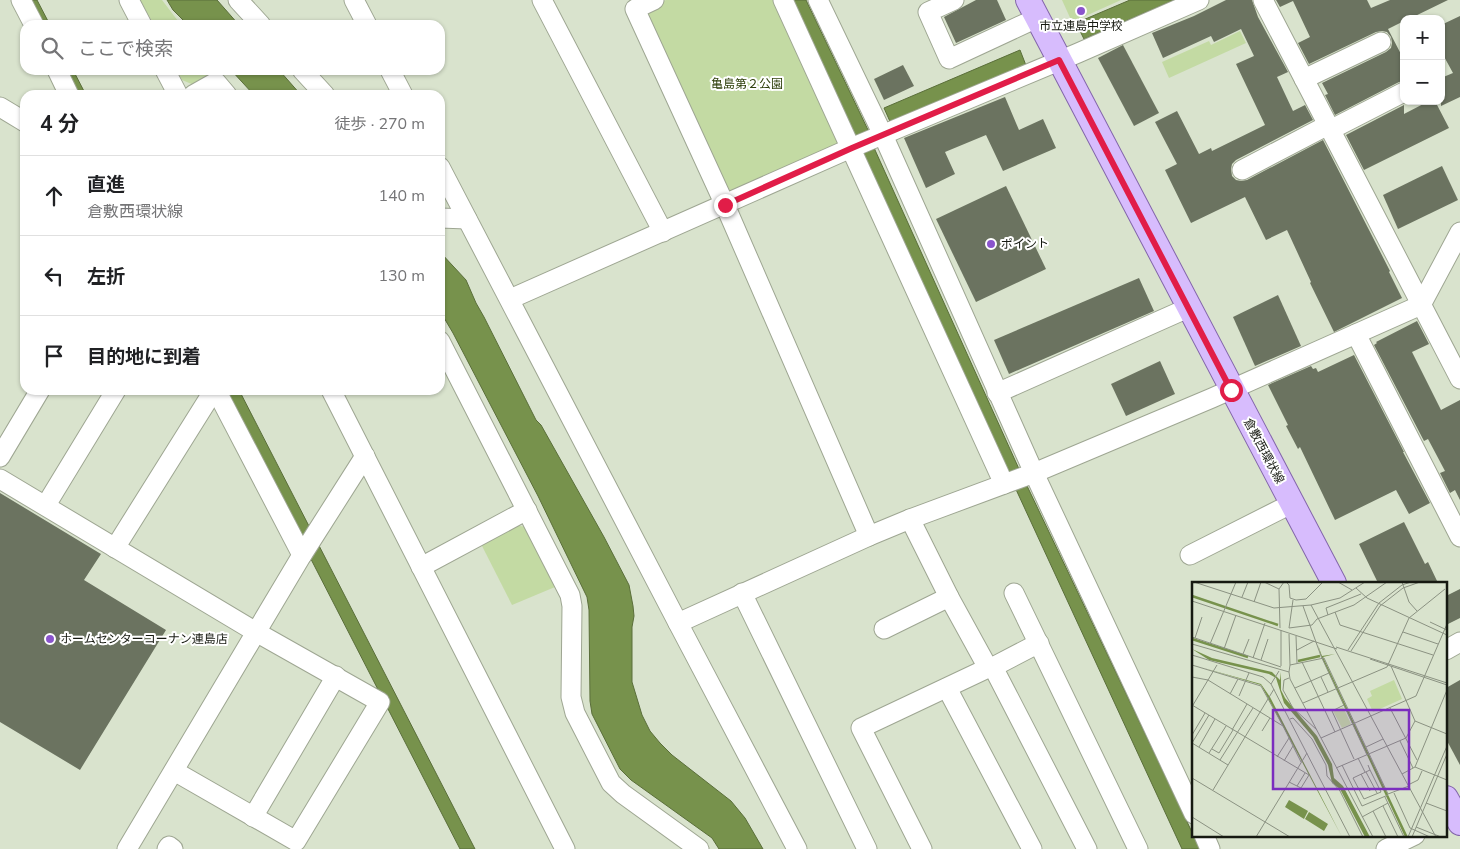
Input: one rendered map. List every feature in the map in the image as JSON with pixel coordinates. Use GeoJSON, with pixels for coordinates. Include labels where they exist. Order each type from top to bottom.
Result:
{"type":"FeatureCollection","features":[{"type":"Feature","properties":{"kind":"main road","name":"倉敷西環状線"},"geometry":{"type":"LineString","coordinates":[[1032,9],[1333,582]]}},
{"type":"Feature","properties":{"kind":"street"},"geometry":{"type":"LineString","coordinates":[[21,0],[31,20]]}},
{"type":"Feature","properties":{"kind":"street"},"geometry":{"type":"LineString","coordinates":[[130,0],[140,20]]}},
{"type":"Feature","properties":{"kind":"street"},"geometry":{"type":"LineString","coordinates":[[238,0],[256,20]]}},
{"type":"Feature","properties":{"kind":"street"},"geometry":{"type":"LineString","coordinates":[[354,0],[364,20]]}},
{"type":"Feature","properties":{"kind":"street"},"geometry":{"type":"LineString","coordinates":[[542,0],[663,232]]}},
{"type":"Feature","properties":{"kind":"street"},"geometry":{"type":"LineString","coordinates":[[654,0],[635,9],[725,205],[869,536]]}},
{"type":"Feature","properties":{"kind":"street"},"geometry":{"type":"LineString","coordinates":[[783,0],[854,147],[1006,483]]}},
{"type":"Feature","properties":{"kind":"street"},"geometry":{"type":"LineString","coordinates":[[818,0],[997,393],[1031,475],[1192,810]]}},
{"type":"Feature","properties":{"kind":"street"},"geometry":{"type":"LineString","coordinates":[[954,0],[928,12],[950,59],[1032,9]]}},
{"type":"Feature","properties":{"kind":"street"},"geometry":{"type":"LineString","coordinates":[[510,299],[854,147],[1199,0]]}},
{"type":"Feature","properties":{"kind":"street"},"geometry":{"type":"LineString","coordinates":[[1263,0],[1460,379]]}},
{"type":"Feature","properties":{"kind":"street"},"geometry":{"type":"LineString","coordinates":[[1304,79],[1381,42]]}},
{"type":"Feature","properties":{"kind":"street"},"geometry":{"type":"LineString","coordinates":[[59,75],[67,90]]}},
{"type":"Feature","properties":{"kind":"street"},"geometry":{"type":"LineString","coordinates":[[168,75],[176,90]]}},
{"type":"Feature","properties":{"kind":"street"},"geometry":{"type":"LineString","coordinates":[[307,75],[321,90]]}},
{"type":"Feature","properties":{"kind":"street"},"geometry":{"type":"LineString","coordinates":[[393,75],[400,90]]}},
{"type":"Feature","properties":{"kind":"street"},"geometry":{"type":"LineString","coordinates":[[201,90],[216,82],[223,90]]}},
{"type":"Feature","properties":{"kind":"street"},"geometry":{"type":"LineString","coordinates":[[1242,170],[1400,94]]}},
{"type":"Feature","properties":{"kind":"street"},"geometry":{"type":"LineString","coordinates":[[0,107],[20,119]]}},
{"type":"Feature","properties":{"kind":"street"},"geometry":{"type":"LineString","coordinates":[[445,177],[797,849]]}},
{"type":"Feature","properties":{"kind":"street"},"geometry":{"type":"LineString","coordinates":[[445,218],[467,219]]}},
{"type":"Feature","properties":{"kind":"street"},"geometry":{"type":"LineString","coordinates":[[678,623],[869,536],[1031,475],[1231,390],[1421,306],[1460,232]]}},
{"type":"Feature","properties":{"kind":"street"},"geometry":{"type":"LineString","coordinates":[[997,393],[1188,308]]}},
{"type":"Feature","properties":{"kind":"street"},"geometry":{"type":"LineString","coordinates":[[1356,334],[1460,537]]}},
{"type":"Feature","properties":{"kind":"street"},"geometry":{"type":"LineString","coordinates":[[445,351],[570,595],[572,606],[572,697],[575,713],[611,783],[697,849]]}},
{"type":"Feature","properties":{"kind":"street"},"geometry":{"type":"LineString","coordinates":[[0,457],[37,395]]}},
{"type":"Feature","properties":{"kind":"street"},"geometry":{"type":"LineString","coordinates":[[46,505],[113,395]]}},
{"type":"Feature","properties":{"kind":"street"},"geometry":{"type":"LineString","coordinates":[[115,548],[212,395]]}},
{"type":"Feature","properties":{"kind":"street"},"geometry":{"type":"LineString","coordinates":[[218,395],[307,547]]}},
{"type":"Feature","properties":{"kind":"street"},"geometry":{"type":"LineString","coordinates":[[334,395],[565,849]]}},
{"type":"Feature","properties":{"kind":"street"},"geometry":{"type":"LineString","coordinates":[[127,849],[307,547],[365,456]]}},
{"type":"Feature","properties":{"kind":"street"},"geometry":{"type":"LineString","coordinates":[[0,478],[256,632],[380,702],[296,841],[174,771]]}},
{"type":"Feature","properties":{"kind":"street"},"geometry":{"type":"LineString","coordinates":[[1190,556],[1292,504]]}},
{"type":"Feature","properties":{"kind":"street"},"geometry":{"type":"LineString","coordinates":[[421,567],[527,510]]}},
{"type":"Feature","properties":{"kind":"street"},"geometry":{"type":"LineString","coordinates":[[910,519],[949,597],[990,668],[1087,849]]}},
{"type":"Feature","properties":{"kind":"street"},"geometry":{"type":"LineString","coordinates":[[742,593],[867,849]]}},
{"type":"Feature","properties":{"kind":"street"},"geometry":{"type":"LineString","coordinates":[[1014,593],[1138,849]]}},
{"type":"Feature","properties":{"kind":"street"},"geometry":{"type":"LineString","coordinates":[[884,629],[949,597]]}},
{"type":"Feature","properties":{"kind":"street"},"geometry":{"type":"LineString","coordinates":[[1448,649],[1460,642]]}},
{"type":"Feature","properties":{"kind":"street"},"geometry":{"type":"LineString","coordinates":[[922,849],[861,728],[1039,643]]}},
{"type":"Feature","properties":{"kind":"street"},"geometry":{"type":"LineString","coordinates":[[253,817],[336,676]]}},
{"type":"Feature","properties":{"kind":"street"},"geometry":{"type":"LineString","coordinates":[[947,688],[1032,849]]}},
{"type":"Feature","properties":{"kind":"street"},"geometry":{"type":"LineString","coordinates":[[1204,836],[1210,849]]}},
{"type":"Feature","properties":{"kind":"street"},"geometry":{"type":"LineString","coordinates":[[1386,849],[1413,836]]}},
{"type":"Feature","properties":{"kind":"street"},"geometry":{"type":"LineString","coordinates":[[167,849],[169,846],[174,849]]}},
{"type":"Feature","properties":{"kind":"green space"},"geometry":{"type":"Polygon","coordinates":[[[140,0],[162,0],[177,20],[151,20],[140,0]]]}},
{"type":"Feature","properties":{"kind":"green space","name":"亀島第２公園"},"geometry":{"type":"Polygon","coordinates":[[[666,0],[778,0],[837,134],[838,145],[737,191],[726,189],[643,15],[646,8],[666,0]]]}},
{"type":"Feature","properties":{"kind":"green space","name":"市立連島中学校"},"geometry":{"type":"Polygon","coordinates":[[[1062,0],[1121,0],[1072,22],[1062,0]]]}},
{"type":"Feature","properties":{"kind":"green space"},"geometry":{"type":"Polygon","coordinates":[[[1240,31],[1246,43],[1169,78],[1162,62],[1209,41],[1211,45],[1240,31]]]}},
{"type":"Feature","properties":{"kind":"green space"},"geometry":{"type":"Polygon","coordinates":[[[180,75],[212,75],[194,85],[182,80],[180,75]]]}},
{"type":"Feature","properties":{"kind":"green space"},"geometry":{"type":"Polygon","coordinates":[[[514,525],[526,527],[555,587],[512,605],[480,542],[514,525]]]}},
{"type":"Feature","properties":{"kind":"shaded area"},"geometry":{"type":"Polygon","coordinates":[[[25,0],[37,0],[47,20],[35,20],[25,0]]]}},
{"type":"Feature","properties":{"kind":"shaded area"},"geometry":{"type":"Polygon","coordinates":[[[167,0],[217,0],[235,20],[183,20],[173,10],[167,0]]]}},
{"type":"Feature","properties":{"kind":"shaded area"},"geometry":{"type":"Polygon","coordinates":[[[790,0],[806,0],[869,132],[875,150],[1019,469],[1192,832],[1192,836],[1194,836],[1200,849],[1182,849],[790,0]]]}},
{"type":"Feature","properties":{"kind":"shaded area"},"geometry":{"type":"Polygon","coordinates":[[[1130,0],[1174,0],[1084,39],[1076,23],[1130,0]]]}},
{"type":"Feature","properties":{"kind":"shaded area"},"geometry":{"type":"Polygon","coordinates":[[[1020,50],[1027,68],[892,126],[884,108],[1020,50]]]}},
{"type":"Feature","properties":{"kind":"shaded area"},"geometry":{"type":"Polygon","coordinates":[[[64,75],[76,75],[83,90],[71,90],[64,75]]]}},
{"type":"Feature","properties":{"kind":"shaded area"},"geometry":{"type":"Polygon","coordinates":[[[236,75],[283,75],[297,90],[249,90],[236,75]]]}},
{"type":"Feature","properties":{"kind":"shaded area"},"geometry":{"type":"Polygon","coordinates":[[[445,257],[466,280],[536,420],[541,425],[629,585],[634,616],[632,627],[632,682],[642,715],[650,731],[672,755],[731,801],[745,818],[763,849],[719,849],[712,838],[631,780],[620,769],[592,714],[587,597],[538,496],[445,319],[445,257]]]}},
{"type":"Feature","properties":{"kind":"shaded area"},"geometry":{"type":"Polygon","coordinates":[[[227,395],[242,395],[475,849],[460,849],[227,395]]]}},
{"type":"Feature","properties":{"kind":"building"},"geometry":{"type":"Polygon","coordinates":[[[976,0],[997,0],[1006,20],[956,43],[944,17],[976,0]]]}},
{"type":"Feature","properties":{"kind":"building"},"geometry":{"type":"Polygon","coordinates":[[[1226,0],[1252,0],[1258,17],[1288,72],[1277,77],[1293,111],[1305,105],[1313,120],[1236,160],[1232,164],[1232,176],[1236,180],[1247,180],[1323,140],[1402,298],[1334,332],[1287,230],[1266,240],[1245,197],[1191,223],[1165,170],[1177,164],[1155,122],[1177,111],[1199,154],[1211,148],[1212,151],[1265,125],[1236,64],[1254,56],[1241,29],[1214,42],[1211,36],[1163,58],[1152,33],[1194,16],[1226,0]]]}},
{"type":"Feature","properties":{"kind":"building"},"geometry":{"type":"Polygon","coordinates":[[[1276,0],[1367,0],[1371,8],[1390,0],[1448,0],[1417,15],[1400,15],[1400,23],[1388,29],[1400,52],[1400,82],[1335,115],[1325,95],[1328,94],[1322,83],[1386,52],[1391,48],[1391,37],[1387,32],[1376,32],[1309,64],[1298,43],[1310,37],[1293,1],[1280,7],[1276,0]]]}},
{"type":"Feature","properties":{"kind":"building"},"geometry":{"type":"Polygon","coordinates":[[[1460,16],[1460,97],[1445,104],[1445,76],[1453,73],[1445,58],[1445,23],[1460,16]]]}},
{"type":"Feature","properties":{"kind":"building"},"geometry":{"type":"Polygon","coordinates":[[[1123,45],[1159,113],[1134,126],[1098,58],[1123,45]]]}},
{"type":"Feature","properties":{"kind":"building"},"geometry":{"type":"Polygon","coordinates":[[[903,65],[914,86],[884,100],[874,79],[903,65]]]}},
{"type":"Feature","properties":{"kind":"building"},"geometry":{"type":"Polygon","coordinates":[[[1005,97],[1019,130],[1043,119],[1056,148],[1003,171],[986,135],[945,152],[955,174],[926,188],[904,138],[1005,97]]]}},
{"type":"Feature","properties":{"kind":"building"},"geometry":{"type":"Polygon","coordinates":[[[1404,105],[1404,114],[1421,105],[1437,105],[1449,128],[1364,170],[1346,135],[1404,105]]]}},
{"type":"Feature","properties":{"kind":"building"},"geometry":{"type":"Polygon","coordinates":[[[1442,166],[1458,200],[1398,229],[1383,195],[1442,166]]]}},
{"type":"Feature","properties":{"kind":"building","name":"ポイント"},"geometry":{"type":"Polygon","coordinates":[[[1006,186],[1046,269],[976,302],[936,219],[1006,186]]]}},
{"type":"Feature","properties":{"kind":"building"},"geometry":{"type":"Polygon","coordinates":[[[1139,278],[1154,311],[1009,374],[994,340],[1139,278]]]}},
{"type":"Feature","properties":{"kind":"building"},"geometry":{"type":"Polygon","coordinates":[[[1278,295],[1301,346],[1255,366],[1233,317],[1278,295]]]}},
{"type":"Feature","properties":{"kind":"building"},"geometry":{"type":"Polygon","coordinates":[[[1417,321],[1429,344],[1412,352],[1441,410],[1460,400],[1460,500],[1455,490],[1450,493],[1440,473],[1445,471],[1428,439],[1424,441],[1374,345],[1376,342],[1417,321]]]}},
{"type":"Feature","properties":{"kind":"building"},"geometry":{"type":"Polygon","coordinates":[[[1354,355],[1430,503],[1409,514],[1396,490],[1335,520],[1300,447],[1298,449],[1286,426],[1288,425],[1268,385],[1311,366],[1313,369],[1316,368],[1318,372],[1354,355]]]}},
{"type":"Feature","properties":{"kind":"building"},"geometry":{"type":"Polygon","coordinates":[[[1160,361],[1175,394],[1126,416],[1111,384],[1160,361]]]}},
{"type":"Feature","properties":{"kind":"building"},"geometry":{"type":"Polygon","coordinates":[[[0,493],[101,554],[84,580],[166,630],[80,770],[0,722],[0,493]]]}},
{"type":"Feature","properties":{"kind":"building"},"geometry":{"type":"Polygon","coordinates":[[[1404,522],[1425,564],[1428,562],[1438,582],[1378,582],[1359,544],[1404,522]]]}},
{"type":"Feature","properties":{"kind":"building"},"geometry":{"type":"Polygon","coordinates":[[[1460,589],[1460,618],[1448,624],[1448,595],[1460,589]]]}},
{"type":"Feature","properties":{"kind":"building"},"geometry":{"type":"Polygon","coordinates":[[[1460,680],[1460,765],[1448,743],[1448,687],[1460,680]]]}},
{"type":"Feature","properties":{"kind":"place","name":"市立連島中学校"},"geometry":{"type":"Point","coordinates":[1081,11]}},
{"type":"Feature","properties":{"kind":"place","name":"ポイント"},"geometry":{"type":"Point","coordinates":[991,244]}},
{"type":"Feature","properties":{"kind":"place","name":"ホームセンターコーナン連島店"},"geometry":{"type":"Point","coordinates":[50,639]}},
{"type":"Feature","properties":{"kind":"route"},"geometry":{"type":"LineString","coordinates":[[725,205],[852,148],[1059,60],[1231,390]]}}]}
